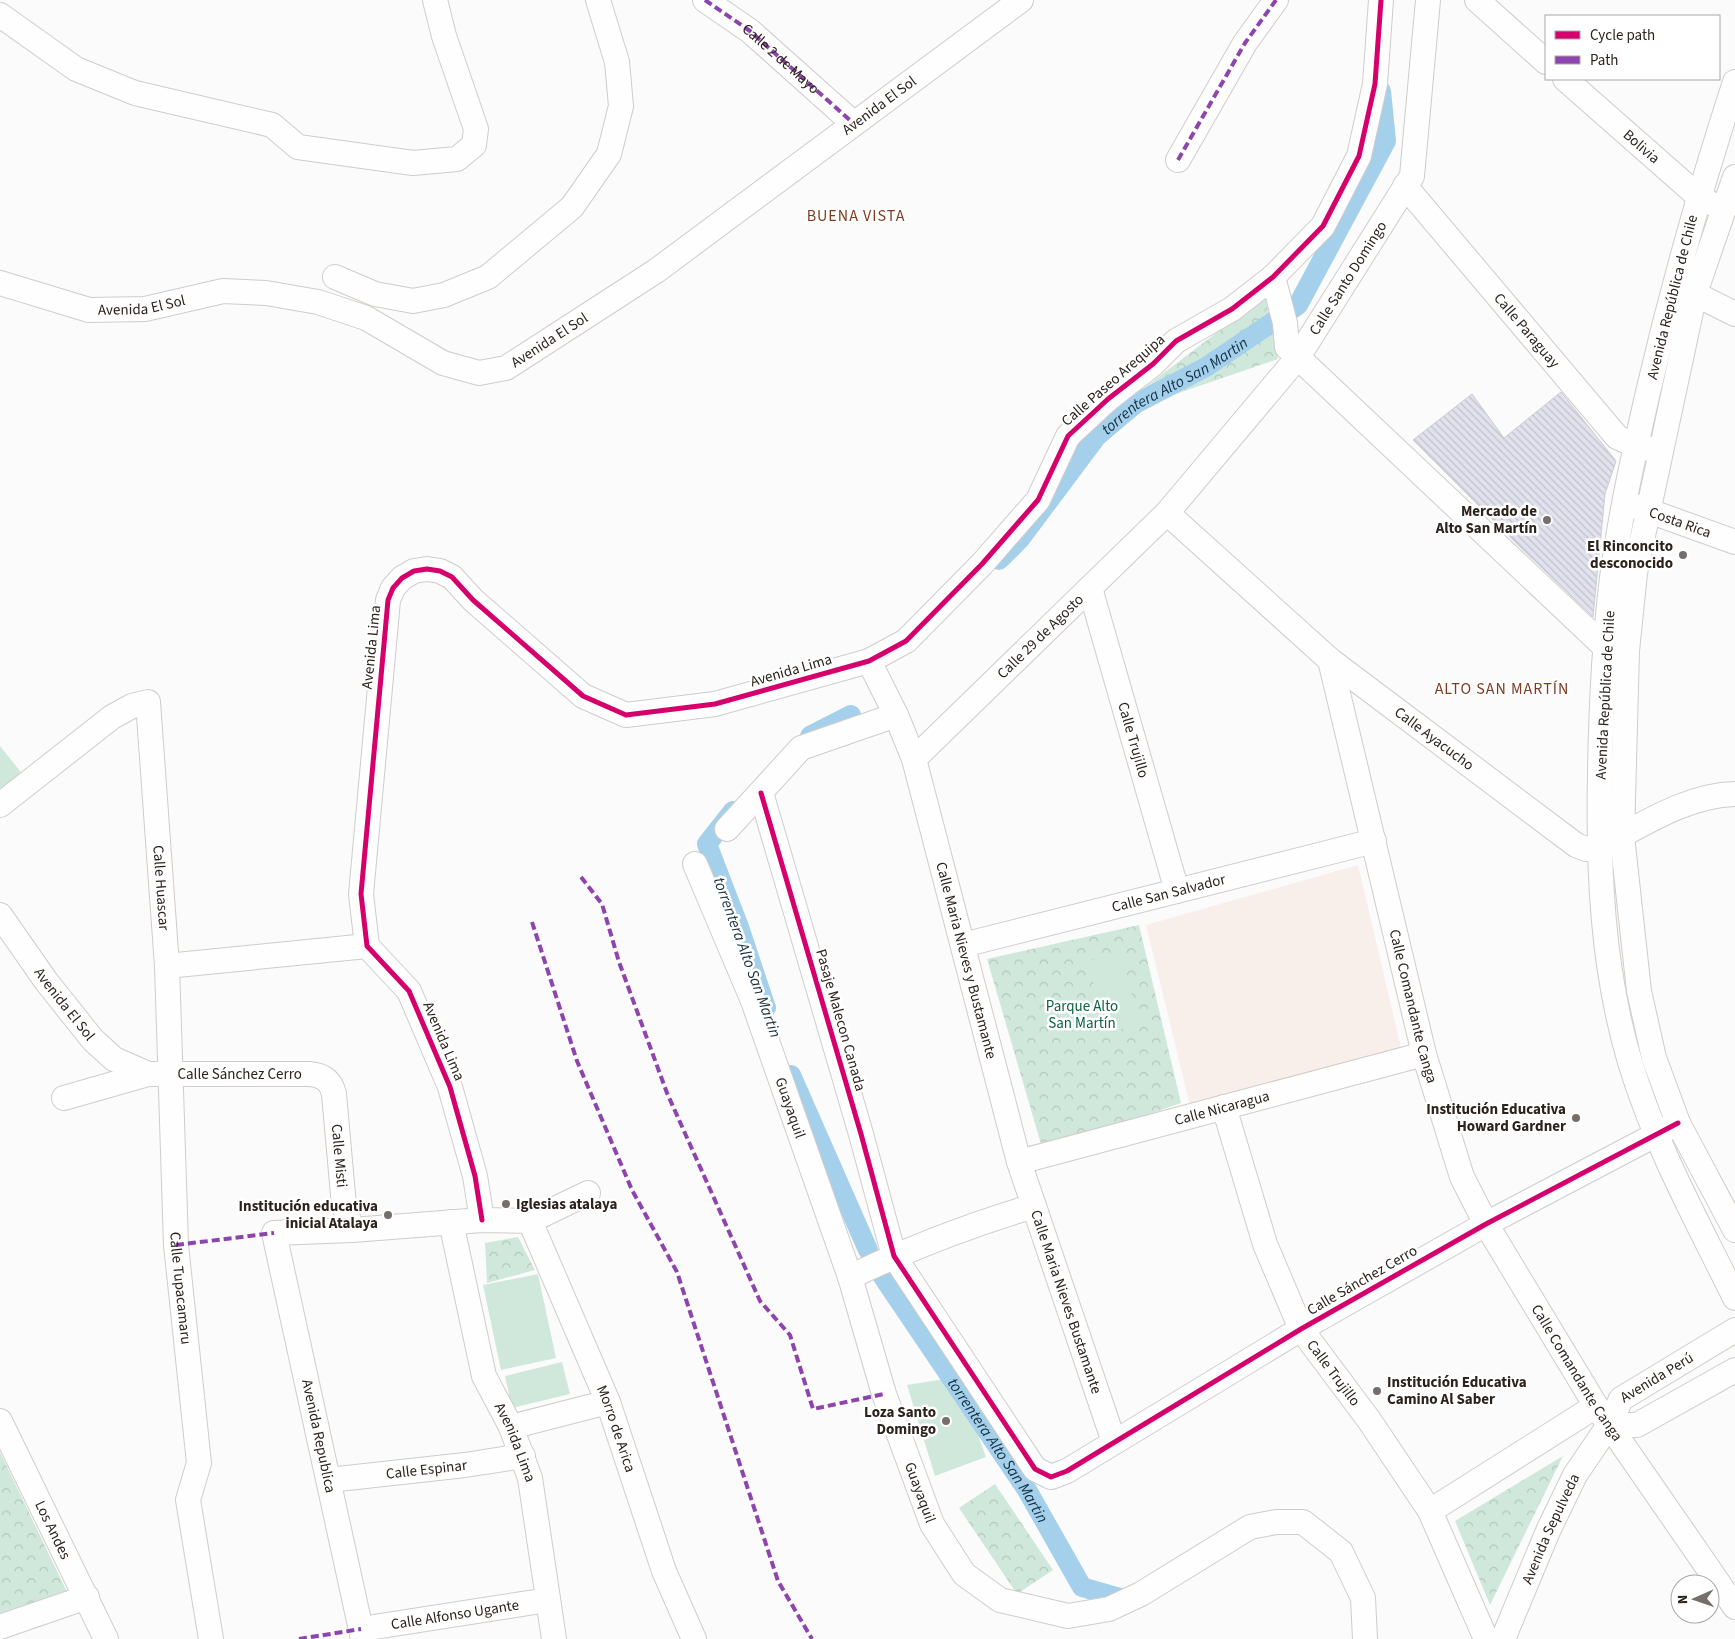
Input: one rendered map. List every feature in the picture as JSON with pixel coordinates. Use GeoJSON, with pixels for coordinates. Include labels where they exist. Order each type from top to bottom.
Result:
{"type":"FeatureCollection","features":[{"type":"Feature","properties":{"kind":"street"},"geometry":{"type":"LineString","coordinates":[[0,15],[76,69],[135,93],[272,126],[298,147],[413,163],[457,159],[474,145],[476,129],[444,36],[435,0]]}},
{"type":"Feature","properties":{"kind":"street"},"geometry":{"type":"LineString","coordinates":[[335,277],[375,294],[414,301],[444,295],[488,277],[572,207],[610,154],[621,106],[617,62],[598,0]]}},
{"type":"Feature","properties":{"kind":"street","name":"Calle 2 de Mayo"},"geometry":{"type":"LineString","coordinates":[[705,0],[750,31],[853,123]]}},
{"type":"Feature","properties":{"kind":"street","name":"Avenida El Sol"},"geometry":{"type":"LineString","coordinates":[[0,283],[89,310],[145,309],[223,291],[266,293],[318,302],[366,318],[443,364],[479,373],[506,368],[656,271],[1003,8],[1021,0]]}},
{"type":"Feature","properties":{"kind":"street"},"geometry":{"type":"LineString","coordinates":[[1178,160],[1245,43],[1276,0]]}},
{"type":"Feature","properties":{"kind":"street","name":"Calle Paseo Arequipa"},"geometry":{"type":"LineString","coordinates":[[869,661],[906,640],[982,564],[1038,500],[1068,436],[1108,399],[1153,364],[1176,341],[1232,309],[1273,277],[1323,226],[1359,156],[1375,84],[1381,0]]}},
{"type":"Feature","properties":{"kind":"street","name":"Calle Santo Domingo"},"geometry":{"type":"LineString","coordinates":[[1167,513],[1298,357],[1412,176],[1428,0]]}},
{"type":"Feature","properties":{"kind":"street"},"geometry":{"type":"LineString","coordinates":[[1477,0],[1545,61]]}},
{"type":"Feature","properties":{"kind":"street","name":"Bolivia"},"geometry":{"type":"LineString","coordinates":[[1566,80],[1698,196],[1722,210]]}},
{"type":"Feature","properties":{"kind":"street","name":"Avenida República de Chile"},"geometry":{"type":"LineString","coordinates":[[1735,82],[1698,196],[1673,284],[1624,502],[1612,577],[1622,836],[1639,991],[1654,1058],[1678,1123],[1735,1230]]}},
{"type":"Feature","properties":{"kind":"street","name":"Avenida República de Chile"},"geometry":{"type":"LineString","coordinates":[[1735,176],[1695,293],[1650,511],[1616,649],[1598,848],[1605,932],[1614,998],[1629,1060],[1655,1136],[1735,1298]]}},
{"type":"Feature","properties":{"kind":"street","name":"Calle Paraguay"},"geometry":{"type":"LineString","coordinates":[[1405,186],[1618,437],[1636,446],[1662,452]]}},
{"type":"Feature","properties":{"kind":"street"},"geometry":{"type":"LineString","coordinates":[[1273,277],[1285,323],[1286,347],[1616,649]]}},
{"type":"Feature","properties":{"kind":"street"},"geometry":{"type":"LineString","coordinates":[[1673,284],[1735,314]]}},
{"type":"Feature","properties":{"kind":"street","name":"Costa Rica"},"geometry":{"type":"LineString","coordinates":[[1624,502],[1735,542]]}},
{"type":"Feature","properties":{"kind":"street","name":"Calle 29 de Agosto"},"geometry":{"type":"LineString","coordinates":[[914,759],[1167,513]]}},
{"type":"Feature","properties":{"kind":"street","name":"Calle Ayacucho"},"geometry":{"type":"LineString","coordinates":[[1167,513],[1330,660],[1576,845],[1586,849],[1598,848]]}},
{"type":"Feature","properties":{"kind":"street","name":"Avenida Lima"},"geometry":{"type":"LineString","coordinates":[[482,1220],[475,1176],[450,1087],[409,991],[368,946],[361,894],[388,600],[393,588],[402,578],[414,571],[427,569],[440,571],[452,577],[474,600],[584,696],[626,715],[715,704],[869,661]]}},
{"type":"Feature","properties":{"kind":"street","name":"Calle Trujillo"},"geometry":{"type":"LineString","coordinates":[[1090,588],[1177,891]]}},
{"type":"Feature","properties":{"kind":"street","name":"Calle Comandante Canga"},"geometry":{"type":"LineString","coordinates":[[1330,660],[1424,1054],[1462,1177],[1486,1224],[1602,1416],[1735,1607]]}},
{"type":"Feature","properties":{"kind":"street"},"geometry":{"type":"LineString","coordinates":[[869,661],[896,715],[914,759]]}},
{"type":"Feature","properties":{"kind":"street","name":"Calle Huascar"},"geometry":{"type":"LineString","coordinates":[[0,805],[112,717],[132,706],[148,702],[167,966],[159,1074]]}},
{"type":"Feature","properties":{"kind":"street"},"geometry":{"type":"LineString","coordinates":[[727,829],[801,748],[896,715]]}},
{"type":"Feature","properties":{"kind":"street","name":"Calle Maria Nieves y Bustamante"},"geometry":{"type":"LineString","coordinates":[[914,759],[1020,1162]]}},
{"type":"Feature","properties":{"kind":"street","name":"Pasaje Malecon Canada"},"geometry":{"type":"LineString","coordinates":[[761,792],[861,1134],[894,1256],[1034,1470],[1051,1477],[1067,1471]]}},
{"type":"Feature","properties":{"kind":"street"},"geometry":{"type":"LineString","coordinates":[[1598,848],[1692,801],[1716,794],[1735,794]]}},
{"type":"Feature","properties":{"kind":"street","name":"Calle San Salvador"},"geometry":{"type":"LineString","coordinates":[[963,945],[1374,840]]}},
{"type":"Feature","properties":{"kind":"street","name":"Guayaquil"},"geometry":{"type":"LineString","coordinates":[[694,864],[753,1000],[850,1277],[884,1394],[932,1524],[964,1574],[1000,1600],[1068,1616],[1109,1609],[1141,1594],[1250,1527],[1276,1522],[1303,1522],[1341,1552],[1363,1598],[1365,1639]]}},
{"type":"Feature","properties":{"kind":"street","name":"Avenida El Sol"},"geometry":{"type":"LineString","coordinates":[[0,915],[46,981],[93,1040],[114,1059],[159,1074]]}},
{"type":"Feature","properties":{"kind":"street"},"geometry":{"type":"LineString","coordinates":[[167,966],[368,946]]}},
{"type":"Feature","properties":{"kind":"street","name":"Calle Nicaragua"},"geometry":{"type":"LineString","coordinates":[[1020,1162],[1424,1054]]}},
{"type":"Feature","properties":{"kind":"street"},"geometry":{"type":"LineString","coordinates":[[64,1098],[159,1074]]}},
{"type":"Feature","properties":{"kind":"street","name":"Calle Sánchez Cerro"},"geometry":{"type":"LineString","coordinates":[[159,1074],[309,1074],[322,1077],[328,1081]]}},
{"type":"Feature","properties":{"kind":"street","name":"Calle Tupacamaru"},"geometry":{"type":"LineString","coordinates":[[159,1074],[199,1463],[188,1500],[211,1639]]}},
{"type":"Feature","properties":{"kind":"street","name":"Calle Misti"},"geometry":{"type":"LineString","coordinates":[[328,1081],[334,1094],[344,1206],[352,1230]]}},
{"type":"Feature","properties":{"kind":"street","name":"Calle Trujillo"},"geometry":{"type":"LineString","coordinates":[[1224,1107],[1265,1244],[1302,1329],[1369,1420],[1430,1511]]}},
{"type":"Feature","properties":{"kind":"street","name":"Calle Sánchez Cerro"},"geometry":{"type":"LineString","coordinates":[[1067,1471],[1302,1329],[1486,1224],[1678,1123]]}},
{"type":"Feature","properties":{"kind":"street","name":"Calle Maria Nieves Bustamante"},"geometry":{"type":"LineString","coordinates":[[1020,1162],[1114,1442]]}},
{"type":"Feature","properties":{"kind":"street"},"geometry":{"type":"LineString","coordinates":[[352,1230],[482,1220],[530,1220],[588,1193]]}},
{"type":"Feature","properties":{"kind":"street"},"geometry":{"type":"LineString","coordinates":[[850,1277],[894,1256],[963,1228],[1034,1206]]}},
{"type":"Feature","properties":{"kind":"street","name":"Morro de Arica"},"geometry":{"type":"LineString","coordinates":[[530,1220],[608,1402],[664,1572],[694,1639]]}},
{"type":"Feature","properties":{"kind":"street","name":"Avenida Lima"},"geometry":{"type":"LineString","coordinates":[[451,1222],[484,1376],[511,1427],[530,1478],[554,1639]]}},
{"type":"Feature","properties":{"kind":"street","name":"Avenida Republica"},"geometry":{"type":"LineString","coordinates":[[352,1230],[274,1233],[362,1634]]}},
{"type":"Feature","properties":{"kind":"street","name":"Avenida Perú"},"geometry":{"type":"LineString","coordinates":[[1602,1416],[1621,1399],[1735,1330]]}},
{"type":"Feature","properties":{"kind":"street"},"geometry":{"type":"LineString","coordinates":[[1691,1358],[1709,1385]]}},
{"type":"Feature","properties":{"kind":"street","name":"Avenida Perú"},"geometry":{"type":"LineString","coordinates":[[1602,1416],[1638,1425],[1735,1370]]}},
{"type":"Feature","properties":{"kind":"street"},"geometry":{"type":"LineString","coordinates":[[511,1427],[608,1402]]}},
{"type":"Feature","properties":{"kind":"street"},"geometry":{"type":"LineString","coordinates":[[1486,1639],[1430,1511],[1602,1416]]}},
{"type":"Feature","properties":{"kind":"street","name":"Avenida Sepulveda"},"geometry":{"type":"LineString","coordinates":[[1503,1639],[1548,1531],[1602,1416]]}},
{"type":"Feature","properties":{"kind":"street","name":"Los Andes"},"geometry":{"type":"LineString","coordinates":[[0,1421],[30,1487],[87,1597],[106,1639]]}},
{"type":"Feature","properties":{"kind":"street","name":"Calle Espinar"},"geometry":{"type":"LineString","coordinates":[[329,1480],[465,1465],[523,1456]]}},
{"type":"Feature","properties":{"kind":"street"},"geometry":{"type":"LineString","coordinates":[[0,1627],[87,1597]]}},
{"type":"Feature","properties":{"kind":"street","name":"Calle Alfonso Ugante"},"geometry":{"type":"LineString","coordinates":[[362,1634],[548,1600]]}},
{"type":"Feature","properties":{"kind":"shaded area"},"geometry":{"type":"Polygon","coordinates":[[[1358,865],[1402,1052],[1190,1105],[1146,925],[1358,865]]]}},
{"type":"Feature","properties":{"kind":"green space"},"geometry":{"type":"Polygon","coordinates":[[[1265,296],[1278,359],[1103,419],[1265,296]]]}},
{"type":"Feature","properties":{"kind":"green space"},"geometry":{"type":"Polygon","coordinates":[[[0,746],[24,776],[0,794],[0,746]]]}},
{"type":"Feature","properties":{"kind":"green space","name":"Parque Alto San Martín"},"geometry":{"type":"Polygon","coordinates":[[[1139,925],[1181,1103],[1043,1151],[987,959],[1139,925]]]}},
{"type":"Feature","properties":{"kind":"green space"},"geometry":{"type":"Polygon","coordinates":[[[1122,953],[1139,1025],[1106,1033],[1088,961],[1122,953]]]}},
{"type":"Feature","properties":{"kind":"green space"},"geometry":{"type":"Polygon","coordinates":[[[518,1237],[535,1270],[487,1283],[485,1243],[518,1237]]]}},
{"type":"Feature","properties":{"kind":"green space"},"geometry":{"type":"Polygon","coordinates":[[[538,1274],[556,1358],[501,1370],[483,1285],[538,1274]]]}},
{"type":"Feature","properties":{"kind":"green space"},"geometry":{"type":"Polygon","coordinates":[[[562,1362],[570,1394],[512,1408],[505,1376],[562,1362]]]}},
{"type":"Feature","properties":{"kind":"green space","name":"Loza Santo Domingo"},"geometry":{"type":"Polygon","coordinates":[[[957,1377],[986,1457],[935,1476],[907,1385],[957,1377]]]}},
{"type":"Feature","properties":{"kind":"green space"},"geometry":{"type":"Polygon","coordinates":[[[0,1452],[68,1594],[0,1619],[0,1452]]]}},
{"type":"Feature","properties":{"kind":"green space"},"geometry":{"type":"Polygon","coordinates":[[[1563,1456],[1490,1605],[1455,1521],[1563,1456]]]}},
{"type":"Feature","properties":{"kind":"green space"},"geometry":{"type":"Polygon","coordinates":[[[995,1484],[1053,1570],[1017,1594],[959,1508],[995,1484]]]}},
{"type":"Feature","properties":{"kind":"building","name":"Mercado de Alto San Martín"},"geometry":{"type":"Polygon","coordinates":[[[1561,392],[1616,461],[1605,494],[1593,617],[1413,440],[1472,394],[1504,438],[1561,392]]]}},
{"type":"Feature","properties":{"kind":"waterway","name":"torrentera Alto San Martin"},"geometry":{"type":"LineString","coordinates":[[999,560],[1020,539],[1097,436],[1135,404],[1206,367],[1298,305],[1386,141],[1381,91]]}},
{"type":"Feature","properties":{"kind":"waterway","name":"torrentera Alto San Martin"},"geometry":{"type":"LineString","coordinates":[[810,736],[851,715]]}},
{"type":"Feature","properties":{"kind":"waterway","name":"torrentera Alto San Martin"},"geometry":{"type":"LineString","coordinates":[[733,811],[707,844],[739,927],[766,1008]]}},
{"type":"Feature","properties":{"kind":"waterway","name":"torrentera Alto San Martin"},"geometry":{"type":"LineString","coordinates":[[791,1075],[868,1250]]}},
{"type":"Feature","properties":{"kind":"waterway","name":"torrentera Alto San Martin"},"geometry":{"type":"LineString","coordinates":[[883,1277],[1027,1490],[1082,1587],[1127,1600]]}},
{"type":"Feature","properties":{"kind":"marked path"},"geometry":{"type":"LineString","coordinates":[[705,0],[750,31],[853,123]]}},
{"type":"Feature","properties":{"kind":"marked path"},"geometry":{"type":"LineString","coordinates":[[1178,160],[1245,43],[1276,0]]}},
{"type":"Feature","properties":{"kind":"marked path"},"geometry":{"type":"LineString","coordinates":[[581,877],[602,904],[619,962],[667,1093],[760,1301],[790,1335],[813,1409],[884,1394]]}},
{"type":"Feature","properties":{"kind":"marked path"},"geometry":{"type":"LineString","coordinates":[[532,922],[577,1061],[632,1190],[677,1272],[778,1581],[812,1639]]}},
{"type":"Feature","properties":{"kind":"marked path"},"geometry":{"type":"LineString","coordinates":[[176,1245],[274,1233]]}},
{"type":"Feature","properties":{"kind":"marked path"},"geometry":{"type":"LineString","coordinates":[[299,1639],[361,1629]]}},
{"type":"Feature","properties":{"kind":"cycle path"},"geometry":{"type":"LineString","coordinates":[[482,1220],[475,1176],[450,1087],[409,991],[367,946],[361,894],[388,600],[393,588],[402,578],[414,571],[427,569],[440,571],[452,577],[473,600],[583,696],[626,715],[715,704],[869,661],[906,641],[982,564],[1038,500],[1068,436],[1108,399],[1153,364],[1176,341],[1232,309],[1273,277],[1323,226],[1359,156],[1375,84],[1381,0]]}},
{"type":"Feature","properties":{"kind":"cycle path"},"geometry":{"type":"LineString","coordinates":[[761,793],[861,1134],[894,1256],[1035,1469],[1051,1477],[1067,1471],[1301,1329],[1486,1224],[1678,1123]]}},
{"type":"Feature","properties":{"kind":"place","name":"Mercado de Alto San Martín"},"geometry":{"type":"Point","coordinates":[1547,520]}},
{"type":"Feature","properties":{"kind":"place","name":"El Rinconcito desconocido"},"geometry":{"type":"Point","coordinates":[1683,555]}},
{"type":"Feature","properties":{"kind":"place","name":"Institución Educativa Howard Gardner"},"geometry":{"type":"Point","coordinates":[1576,1118]}},
{"type":"Feature","properties":{"kind":"place","name":"Iglesias atalaya"},"geometry":{"type":"Point","coordinates":[506,1204]}},
{"type":"Feature","properties":{"kind":"place","name":"Institución educativa inicial Atalaya"},"geometry":{"type":"Point","coordinates":[388,1215]}},
{"type":"Feature","properties":{"kind":"place","name":"Institución Educativa Camino Al Saber"},"geometry":{"type":"Point","coordinates":[1377,1391]}},
{"type":"Feature","properties":{"kind":"place","name":"Loza Santo Domingo"},"geometry":{"type":"Point","coordinates":[946,1421]}},
{"type":"Feature","properties":{"kind":"district","name":"BUENA VISTA"},"geometry":{"type":"Point","coordinates":[856,215]}},
{"type":"Feature","properties":{"kind":"district","name":"ALTO SAN MARTÍN"},"geometry":{"type":"Point","coordinates":[1502,688]}}]}
